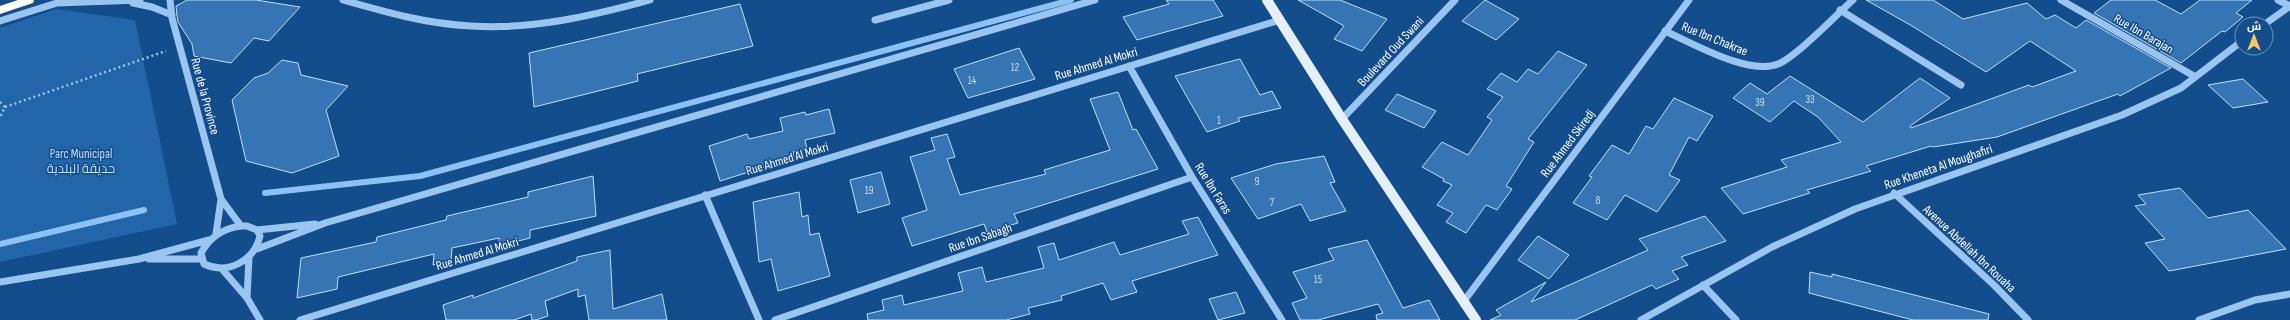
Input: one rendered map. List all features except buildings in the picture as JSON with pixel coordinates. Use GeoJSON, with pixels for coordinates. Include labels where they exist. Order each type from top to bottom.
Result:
{"type":"FeatureCollection","features":[{"type":"Feature","properties":{"kind":"highway"},"geometry":{"type":"LineString","coordinates":[[0,10],[29,0]]}},
{"type":"Feature","properties":{"kind":"main road"},"geometry":{"type":"LineString","coordinates":[[1267,0],[1342,119],[1476,320]]}},
{"type":"Feature","properties":{"kind":"street"},"geometry":{"type":"LineString","coordinates":[[129,2],[140,0]]}},
{"type":"Feature","properties":{"kind":"street","name":"Rue de la Province"},"geometry":{"type":"LineString","coordinates":[[170,0],[172,15],[221,199],[241,226]]}},
{"type":"Feature","properties":{"kind":"street"},"geometry":{"type":"LineString","coordinates":[[343,0],[406,16],[486,27],[533,24],[588,15],[650,0]]}},
{"type":"Feature","properties":{"kind":"street"},"geometry":{"type":"LineString","coordinates":[[875,20],[949,0]]}},
{"type":"Feature","properties":{"kind":"street"},"geometry":{"type":"LineString","coordinates":[[325,223],[256,230],[241,226],[233,227],[216,234],[209,240],[201,253],[201,259],[208,267],[222,269],[233,266],[249,257],[257,249],[325,223],[1096,0]]}},
{"type":"Feature","properties":{"kind":"street","name":"Boulevard Oud Swani"},"geometry":{"type":"LineString","coordinates":[[1342,119],[1455,0]]}},
{"type":"Feature","properties":{"kind":"street","name":"Rue Ahmed Skiredj"},"geometry":{"type":"LineString","coordinates":[[1464,301],[1689,0]]}},
{"type":"Feature","properties":{"kind":"street","name":"Rue Ibn Chakrae"},"geometry":{"type":"LineString","coordinates":[[1665,31],[1744,64],[1769,66],[1780,64],[1789,57],[1853,0]]}},
{"type":"Feature","properties":{"kind":"street","name":"Rue Ibn Barajan"},"geometry":{"type":"LineString","coordinates":[[2061,0],[2194,76]]}},
{"type":"Feature","properties":{"kind":"street"},"geometry":{"type":"LineString","coordinates":[[2070,4],[2075,0]]}},
{"type":"Feature","properties":{"kind":"street"},"geometry":{"type":"LineString","coordinates":[[2274,18],[2290,6],[2278,0]]}},
{"type":"Feature","properties":{"kind":"street"},"geometry":{"type":"LineString","coordinates":[[0,21],[52,4],[86,1],[129,2],[152,7],[172,15]]}},
{"type":"Feature","properties":{"kind":"street"},"geometry":{"type":"LineString","coordinates":[[1840,10],[1961,85]]}},
{"type":"Feature","properties":{"kind":"street","name":"Rue Ahmed Al Mokri"},"geometry":{"type":"LineString","coordinates":[[300,320],[1280,20]]}},
{"type":"Feature","properties":{"kind":"street","name":"Rue Kheneta Al Moughafiri"},"geometry":{"type":"LineString","coordinates":[[1641,320],[1703,285],[1817,225],[1894,193],[2144,107],[2181,88],[2194,76],[2234,47]]}},
{"type":"Feature","properties":{"kind":"street","name":"Rue Ibn Faras"},"geometry":{"type":"LineString","coordinates":[[1129,66],[1192,177],[1282,320]]}},
{"type":"Feature","properties":{"kind":"street","name":"Rue Ibn Sabagh"},"geometry":{"type":"LineString","coordinates":[[775,320],[1192,177]]}},
{"type":"Feature","properties":{"kind":"street","name":"Avenue Abdellah Ibn Rouaha"},"geometry":{"type":"LineString","coordinates":[[1894,193],[1994,285],[2028,320]]}},
{"type":"Feature","properties":{"kind":"street"},"geometry":{"type":"LineString","coordinates":[[705,195],[758,320]]}},
{"type":"Feature","properties":{"kind":"street","name":"Rue de la Province"},"geometry":{"type":"LineString","coordinates":[[216,234],[221,199]]}},
{"type":"Feature","properties":{"kind":"street"},"geometry":{"type":"LineString","coordinates":[[256,230],[260,236],[257,249]]}},
{"type":"Feature","properties":{"kind":"street"},"geometry":{"type":"LineString","coordinates":[[0,282],[139,259],[209,240]]}},
{"type":"Feature","properties":{"kind":"street"},"geometry":{"type":"LineString","coordinates":[[247,298],[249,257]]}},
{"type":"Feature","properties":{"kind":"street"},"geometry":{"type":"LineString","coordinates":[[139,259],[201,259]]}},
{"type":"Feature","properties":{"kind":"street"},"geometry":{"type":"LineString","coordinates":[[222,269],[247,298],[260,320]]}},
{"type":"Feature","properties":{"kind":"street"},"geometry":{"type":"LineString","coordinates":[[1703,285],[1736,320]]}},
{"type":"Feature","properties":{"kind":"street"},"geometry":{"type":"LineString","coordinates":[[2199,320],[2255,300],[2290,294]]}},
{"type":"Feature","properties":{"kind":"path"},"geometry":{"type":"LineString","coordinates":[[0,117],[5,107],[180,46]]}},
{"type":"Feature","properties":{"kind":"path"},"geometry":{"type":"LineString","coordinates":[[0,102],[5,107]]}},
{"type":"Feature","properties":{"kind":"green space","name":"Parc Municipal حديقة البلدية"},"geometry":{"type":"Polygon","coordinates":[[[56,9],[135,20],[177,224],[0,262],[0,28],[56,9]]]}},
{"type":"Feature","properties":{"kind":"waterway"},"geometry":{"type":"LineString","coordinates":[[265,193],[420,176],[1071,0]]}},
{"type":"Feature","properties":{"kind":"waterway"},"geometry":{"type":"LineString","coordinates":[[0,244],[144,210]]}}]}
